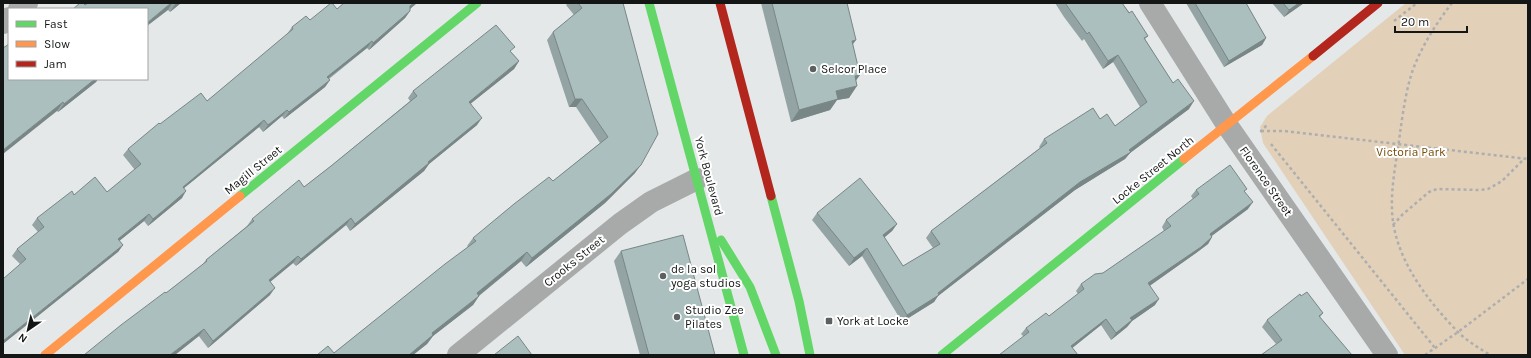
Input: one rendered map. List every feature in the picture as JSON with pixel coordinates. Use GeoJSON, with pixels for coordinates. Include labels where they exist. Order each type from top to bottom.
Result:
{"type":"FeatureCollection","features":[{"type":"Feature","properties":{"kind":"street","name":"Magill Street"},"geometry":{"type":"LineString","coordinates":[[45,355],[477,3]]}},
{"type":"Feature","properties":{"kind":"street","name":"York Boulevard"},"geometry":{"type":"LineString","coordinates":[[649,3],[744,355]]}},
{"type":"Feature","properties":{"kind":"street"},"geometry":{"type":"LineString","coordinates":[[720,3],[799,301],[810,355]]}},
{"type":"Feature","properties":{"kind":"street","name":"Florence Street"},"geometry":{"type":"LineString","coordinates":[[1150,3],[1227,125],[1387,355]]}},
{"type":"Feature","properties":{"kind":"street","name":"Locke Street North"},"geometry":{"type":"LineString","coordinates":[[942,355],[1378,3]]}},
{"type":"Feature","properties":{"kind":"street","name":"Crooks Street"},"geometry":{"type":"LineString","coordinates":[[458,355],[620,224],[651,202],[697,179]]}},
{"type":"Feature","properties":{"kind":"street"},"geometry":{"type":"LineString","coordinates":[[708,220],[750,287],[776,355]]}},
{"type":"Feature","properties":{"kind":"path"},"geometry":{"type":"LineString","coordinates":[[1452,3],[1440,18],[1415,63],[1405,102],[1398,145],[1392,208],[1393,225],[1403,256],[1428,298],[1458,332],[1490,355]]}},
{"type":"Feature","properties":{"kind":"path"},"geometry":{"type":"LineString","coordinates":[[1227,125],[1261,131],[1284,132],[1526,158]]}},
{"type":"Feature","properties":{"kind":"path"},"geometry":{"type":"LineString","coordinates":[[1261,131],[1265,136]]}},
{"type":"Feature","properties":{"kind":"path"},"geometry":{"type":"LineString","coordinates":[[1268,140],[1434,348]]}},
{"type":"Feature","properties":{"kind":"path"},"geometry":{"type":"LineString","coordinates":[[1393,225],[1402,215],[1429,192],[1437,190],[1488,189],[1502,181],[1526,158]]}},
{"type":"Feature","properties":{"kind":"path"},"geometry":{"type":"LineString","coordinates":[[1425,355],[1528,279]]}},
{"type":"Feature","properties":{"kind":"green space","name":"Victoria Park"},"geometry":{"type":"Polygon","coordinates":[[[1406,3],[1528,3],[1528,355],[1405,355],[1263,143],[1260,127],[1267,116],[1406,3]]]}},
{"type":"Feature","properties":{"kind":"building"},"geometry":{"type":"Polygon","coordinates":[[[80,3],[85,5],[88,3],[171,3],[148,22],[148,8],[74,8],[80,3]]]}},
{"type":"Feature","properties":{"kind":"building"},"geometry":{"type":"Polygon","coordinates":[[[331,3],[337,9],[344,3],[414,3],[410,6],[410,11],[373,43],[372,41],[327,77],[330,80],[289,112],[287,110],[268,125],[264,120],[183,187],[186,191],[153,219],[149,214],[118,239],[123,245],[3,341],[3,279],[26,259],[17,249],[44,227],[37,218],[72,191],[74,195],[95,177],[107,192],[141,164],[128,149],[159,123],[160,124],[201,93],[207,101],[293,29],[292,27],[306,16],[310,20],[331,3]]]}},
{"type":"Feature","properties":{"kind":"building"},"geometry":{"type":"Polygon","coordinates":[[[578,3],[623,3],[658,134],[641,165],[611,194],[532,258],[527,252],[477,293],[479,296],[432,333],[433,335],[409,355],[317,355],[328,346],[334,353],[476,241],[473,238],[514,204],[549,177],[553,181],[608,137],[582,99],[575,99],[553,32],[582,8],[578,3]]]}},
{"type":"Feature","properties":{"kind":"building","name":"Selcor Place"},"geometry":{"type":"Polygon","coordinates":[[[772,3],[847,3],[856,40],[852,41],[860,75],[855,76],[857,86],[836,91],[838,99],[799,110],[772,3]]]}},
{"type":"Feature","properties":{"kind":"building"},"geometry":{"type":"Polygon","coordinates":[[[1065,3],[1122,3],[1129,13],[1132,11],[1148,36],[1144,38],[1173,83],[1178,79],[1194,101],[1129,150],[1131,152],[1080,182],[938,293],[939,295],[907,315],[867,248],[854,258],[817,213],[860,178],[897,224],[883,235],[903,266],[940,244],[931,231],[1047,143],[1044,139],[1093,108],[1100,119],[1107,114],[1115,126],[1147,102],[1118,55],[1108,61],[1089,32],[1087,34],[1065,3]]]}},
{"type":"Feature","properties":{"kind":"building"},"geometry":{"type":"Polygon","coordinates":[[[1195,3],[1246,3],[1266,38],[1229,61],[1195,3]]]}},
{"type":"Feature","properties":{"kind":"building"},"geometry":{"type":"Polygon","coordinates":[[[1283,3],[1299,3],[1289,10],[1283,3]]]}},
{"type":"Feature","properties":{"kind":"building"},"geometry":{"type":"Polygon","coordinates":[[[496,25],[515,47],[510,51],[519,61],[469,102],[482,118],[355,224],[351,218],[301,259],[298,256],[269,280],[275,288],[213,341],[204,329],[170,355],[84,355],[121,325],[207,261],[206,260],[254,221],[252,219],[299,180],[304,187],[331,166],[417,96],[413,91],[496,25]]]}},
{"type":"Feature","properties":{"kind":"building"},"geometry":{"type":"Polygon","coordinates":[[[8,45],[8,80],[94,80],[64,104],[63,102],[3,150],[3,48],[8,45]]]}},
{"type":"Feature","properties":{"kind":"building"},"geometry":{"type":"Polygon","coordinates":[[[1230,165],[1247,189],[1244,191],[1253,202],[1210,234],[1212,237],[1201,247],[1148,283],[1159,299],[1130,318],[1132,320],[1116,333],[1106,319],[1071,346],[1078,355],[999,355],[1029,332],[1026,328],[1046,313],[1049,316],[1084,289],[1081,284],[1095,274],[1103,273],[1171,226],[1166,220],[1199,194],[1196,190],[1230,165]]]}},
{"type":"Feature","properties":{"kind":"building"},"geometry":{"type":"Polygon","coordinates":[[[683,235],[715,355],[649,355],[621,251],[683,235]]]}},
{"type":"Feature","properties":{"kind":"building"},"geometry":{"type":"Polygon","coordinates":[[[1307,292],[1323,313],[1319,316],[1352,355],[1261,355],[1282,340],[1267,320],[1300,294],[1301,296],[1307,292]]]}},
{"type":"Feature","properties":{"kind":"building"},"geometry":{"type":"Polygon","coordinates":[[[518,336],[532,355],[494,355],[518,336]]]}},
{"type":"Feature","properties":{"kind":"traffic: fast"},"geometry":{"type":"LineString","coordinates":[[240,196],[477,3]]}},
{"type":"Feature","properties":{"kind":"traffic: fast"},"geometry":{"type":"LineString","coordinates":[[649,3],[744,355]]}},
{"type":"Feature","properties":{"kind":"traffic: fast"},"geometry":{"type":"LineString","coordinates":[[942,355],[1184,159]]}},
{"type":"Feature","properties":{"kind":"traffic: fast"},"geometry":{"type":"LineString","coordinates":[[771,196],[799,301],[810,355]]}},
{"type":"Feature","properties":{"kind":"traffic: fast"},"geometry":{"type":"LineString","coordinates":[[721,240],[750,287],[776,355]]}},
{"type":"Feature","properties":{"kind":"traffic: slow"},"geometry":{"type":"LineString","coordinates":[[1184,159],[1313,56]]}},
{"type":"Feature","properties":{"kind":"traffic: slow"},"geometry":{"type":"LineString","coordinates":[[45,355],[240,196]]}},
{"type":"Feature","properties":{"kind":"traffic: jam"},"geometry":{"type":"LineString","coordinates":[[720,3],[771,196]]}},
{"type":"Feature","properties":{"kind":"traffic: jam"},"geometry":{"type":"LineString","coordinates":[[1313,56],[1378,3]]}},
{"type":"Feature","properties":{"kind":"place","name":"Selcor Place"},"geometry":{"type":"Point","coordinates":[813,69]}},
{"type":"Feature","properties":{"kind":"place","name":"de la sol yoga studios"},"geometry":{"type":"Point","coordinates":[663,276]}},
{"type":"Feature","properties":{"kind":"place","name":"Studio Zee Pilates"},"geometry":{"type":"Point","coordinates":[677,317]}},
{"type":"Feature","properties":{"kind":"place","name":"York at Locke"},"geometry":{"type":"Point","coordinates":[829,321]}}]}
